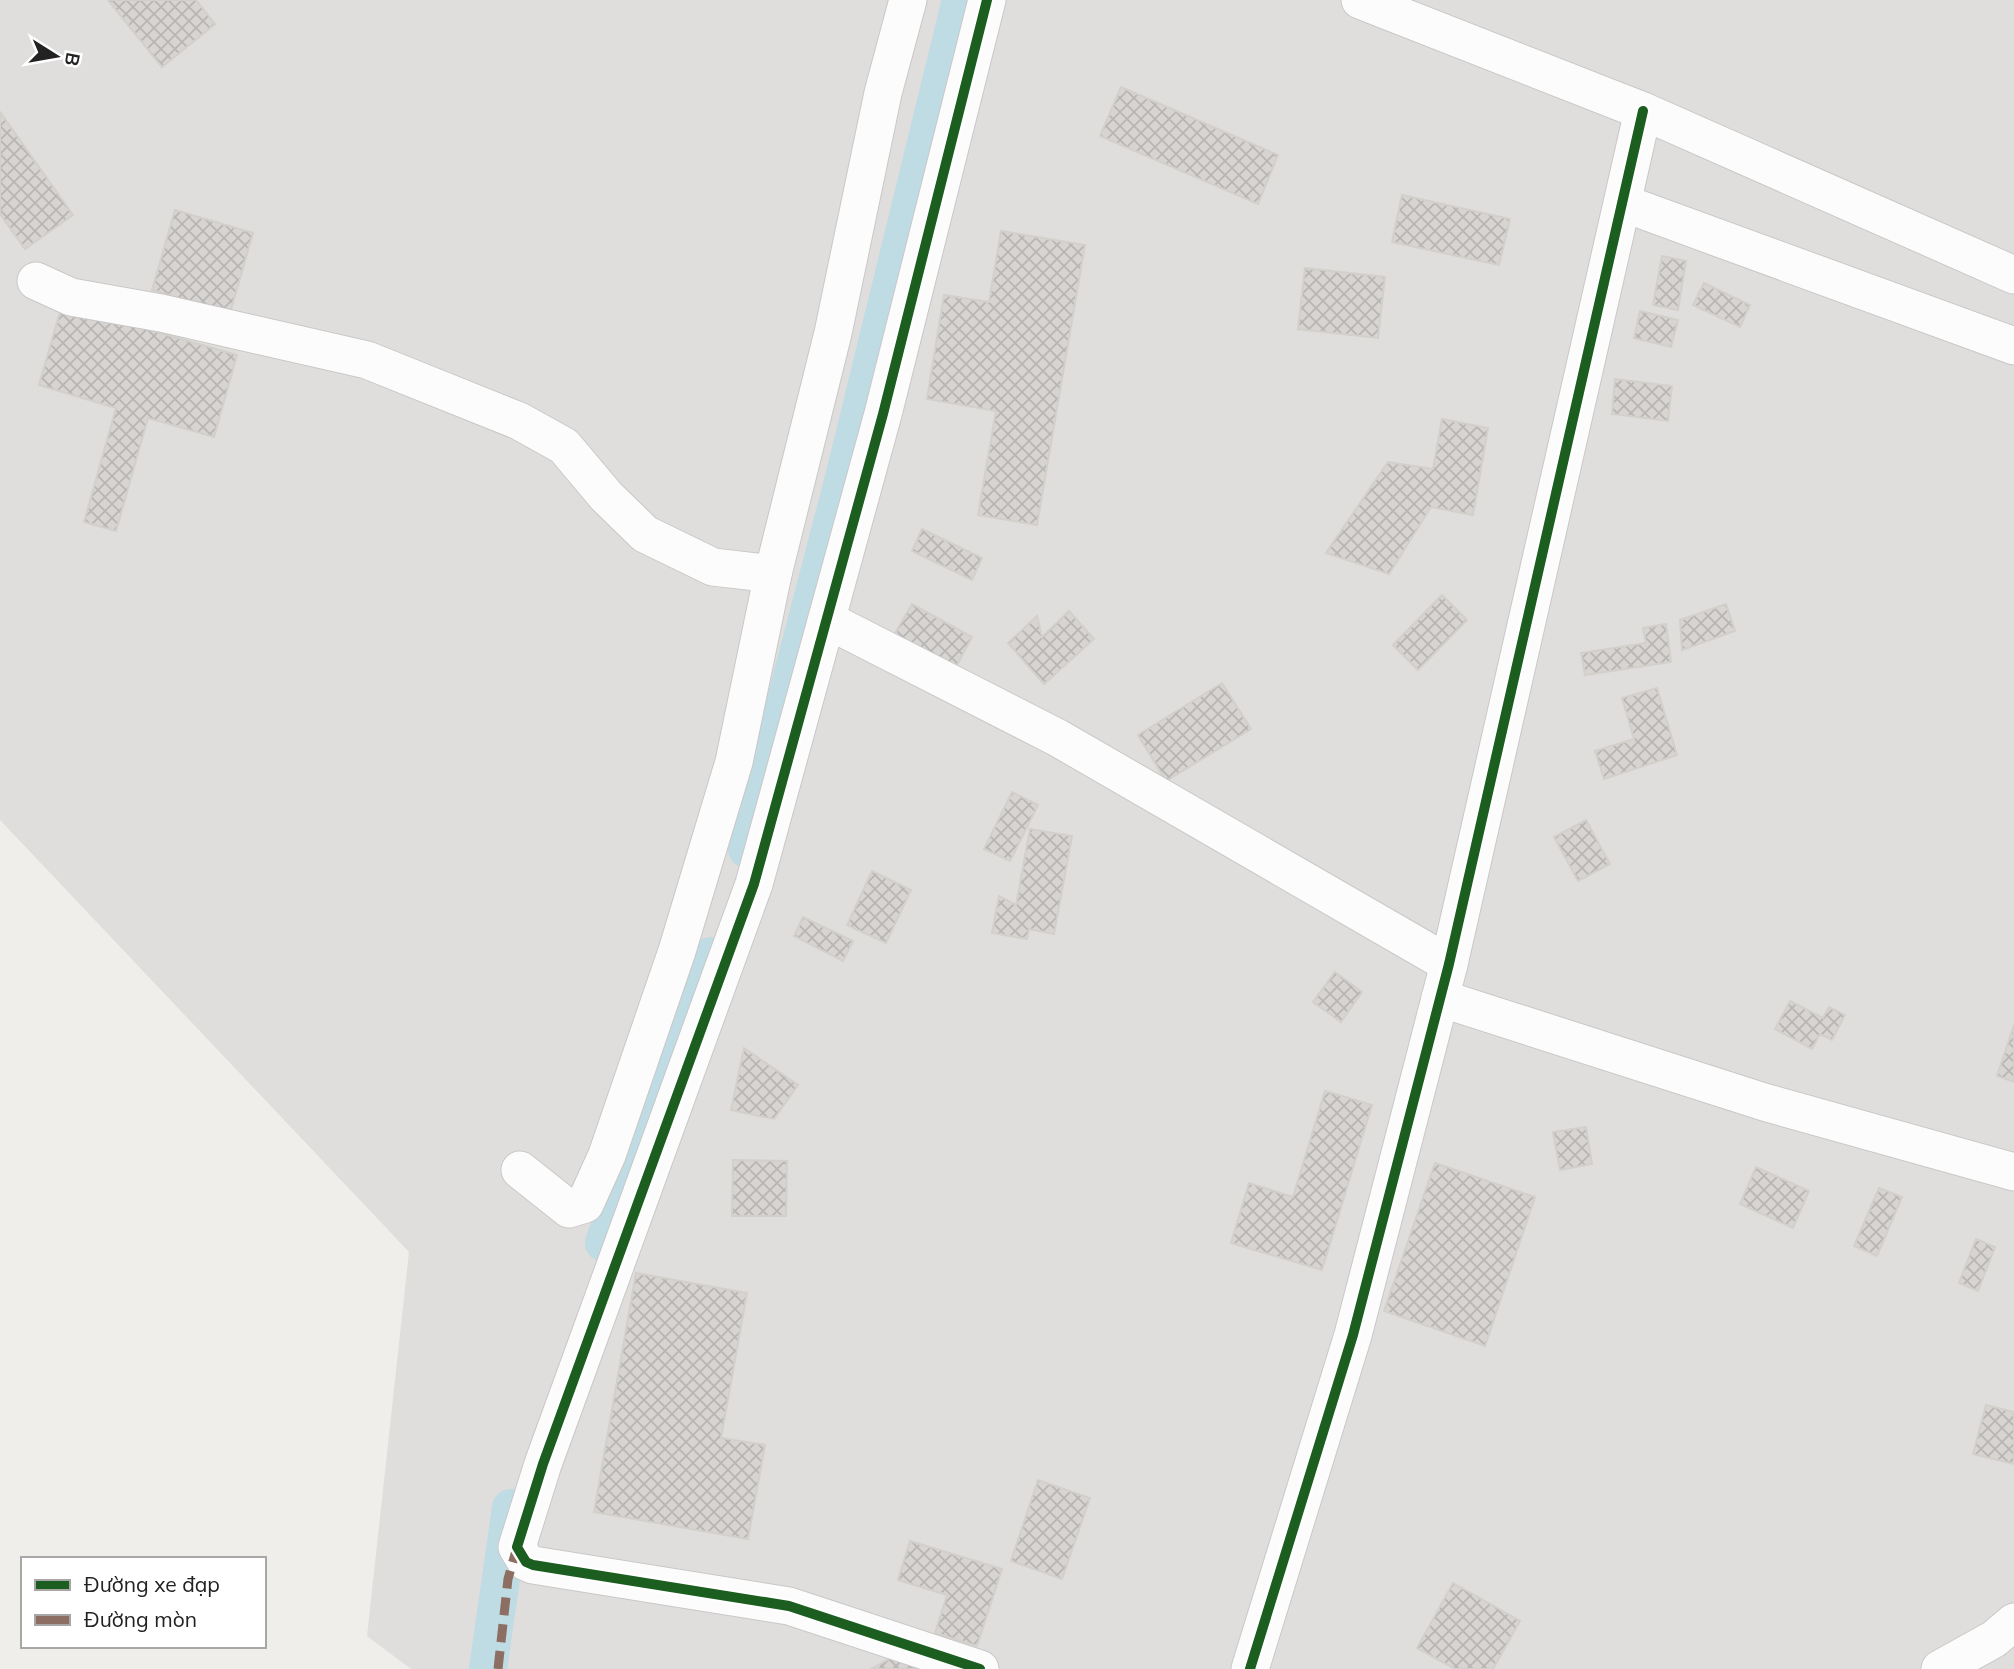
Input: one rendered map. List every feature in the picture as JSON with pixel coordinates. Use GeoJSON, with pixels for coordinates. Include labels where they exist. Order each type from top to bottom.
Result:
{"type":"FeatureCollection","features":[{"type":"Feature","properties":{"kind":"street"},"geometry":{"type":"LineString","coordinates":[[520,1170],[569,1209],[585,1204],[607,1155],[677,951],[734,762],[773,574],[833,333],[883,93],[908,0]]}},
{"type":"Feature","properties":{"kind":"street"},"geometry":{"type":"LineString","coordinates":[[980,1669],[789,1606],[533,1565],[526,1562],[517,1547],[543,1464],[754,884],[883,414],[987,0]]}},
{"type":"Feature","properties":{"kind":"street"},"geometry":{"type":"LineString","coordinates":[[1360,0],[1643,111],[2014,275]]}},
{"type":"Feature","properties":{"kind":"street"},"geometry":{"type":"LineString","coordinates":[[1250,1669],[1353,1335],[1444,981],[1643,111]]}},
{"type":"Feature","properties":{"kind":"street"},"geometry":{"type":"LineString","coordinates":[[1623,202],[2014,346]]}},
{"type":"Feature","properties":{"kind":"street"},"geometry":{"type":"LineString","coordinates":[[36,281],[71,297],[174,316],[367,360],[519,421],[564,446],[606,496],[646,534],[713,567],[773,574]]}},
{"type":"Feature","properties":{"kind":"street"},"geometry":{"type":"LineString","coordinates":[[827,620],[1058,738],[1444,981],[1764,1102],[2014,1172]]}},
{"type":"Feature","properties":{"kind":"street"},"geometry":{"type":"LineString","coordinates":[[1940,1669],[2007,1636]]}},
{"type":"Feature","properties":{"kind":"shaded area"},"geometry":{"type":"Polygon","coordinates":[[[0,0],[2014,0],[2014,1669],[411,1669],[367,1636],[409,1252],[0,820],[0,0]]]}},
{"type":"Feature","properties":{"kind":"building"},"geometry":{"type":"Polygon","coordinates":[[[108,0],[196,0],[215,24],[162,67],[108,0]]]}},
{"type":"Feature","properties":{"kind":"building"},"geometry":{"type":"Polygon","coordinates":[[[1121,87],[1278,155],[1258,204],[1100,136],[1121,87]]]}},
{"type":"Feature","properties":{"kind":"building"},"geometry":{"type":"Polygon","coordinates":[[[0,112],[73,215],[25,249],[0,214],[0,112]]]}},
{"type":"Feature","properties":{"kind":"building"},"geometry":{"type":"Polygon","coordinates":[[[1402,195],[1510,219],[1499,265],[1392,242],[1402,195]]]}},
{"type":"Feature","properties":{"kind":"building"},"geometry":{"type":"Polygon","coordinates":[[[175,210],[253,233],[230,313],[152,290],[175,210]]]}},
{"type":"Feature","properties":{"kind":"building"},"geometry":{"type":"Polygon","coordinates":[[[1001,231],[1085,245],[1037,525],[978,515],[996,411],[927,399],[944,295],[989,302],[1001,231]]]}},
{"type":"Feature","properties":{"kind":"building"},"geometry":{"type":"Polygon","coordinates":[[[1662,256],[1686,261],[1678,310],[1653,305],[1662,256]]]}},
{"type":"Feature","properties":{"kind":"building"},"geometry":{"type":"Polygon","coordinates":[[[1305,268],[1385,277],[1378,338],[1298,329],[1305,268]]]}},
{"type":"Feature","properties":{"kind":"building"},"geometry":{"type":"Polygon","coordinates":[[[1704,283],[1750,305],[1740,327],[1693,305],[1704,283]]]}},
{"type":"Feature","properties":{"kind":"building"},"geometry":{"type":"Polygon","coordinates":[[[62,305],[237,355],[214,437],[148,418],[116,531],[84,522],[116,408],[39,385],[62,305]]]}},
{"type":"Feature","properties":{"kind":"building"},"geometry":{"type":"Polygon","coordinates":[[[1640,311],[1678,320],[1671,347],[1634,338],[1640,311]]]}},
{"type":"Feature","properties":{"kind":"building"},"geometry":{"type":"Polygon","coordinates":[[[1615,379],[1672,386],[1668,421],[1612,414],[1615,379]]]}},
{"type":"Feature","properties":{"kind":"building"},"geometry":{"type":"Polygon","coordinates":[[[1442,419],[1488,428],[1473,515],[1431,507],[1389,574],[1326,553],[1388,462],[1433,469],[1442,419]]]}},
{"type":"Feature","properties":{"kind":"building"},"geometry":{"type":"Polygon","coordinates":[[[922,529],[982,558],[972,580],[912,551],[922,529]]]}},
{"type":"Feature","properties":{"kind":"building"},"geometry":{"type":"Polygon","coordinates":[[[1442,595],[1467,620],[1418,670],[1393,645],[1442,595]]]}},
{"type":"Feature","properties":{"kind":"building"},"geometry":{"type":"Polygon","coordinates":[[[912,604],[972,637],[955,669],[894,635],[912,604]]]}},
{"type":"Feature","properties":{"kind":"building"},"geometry":{"type":"Polygon","coordinates":[[[1726,604],[1735,631],[1682,650],[1680,620],[1726,604]]]}},
{"type":"Feature","properties":{"kind":"building"},"geometry":{"type":"Polygon","coordinates":[[[1069,611],[1094,639],[1044,684],[1008,643],[1037,616],[1042,637],[1069,611]]]}},
{"type":"Feature","properties":{"kind":"building"},"geometry":{"type":"Polygon","coordinates":[[[1666,624],[1671,662],[1585,675],[1581,653],[1646,643],[1643,628],[1666,624]]]}},
{"type":"Feature","properties":{"kind":"building"},"geometry":{"type":"Polygon","coordinates":[[[1222,683],[1251,729],[1166,781],[1138,735],[1222,683]]]}},
{"type":"Feature","properties":{"kind":"building"},"geometry":{"type":"Polygon","coordinates":[[[1657,688],[1677,755],[1604,779],[1595,751],[1634,739],[1622,698],[1657,688]]]}},
{"type":"Feature","properties":{"kind":"building"},"geometry":{"type":"Polygon","coordinates":[[[1012,792],[1038,805],[1010,861],[984,849],[1012,792]]]}},
{"type":"Feature","properties":{"kind":"building"},"geometry":{"type":"Polygon","coordinates":[[[1586,820],[1610,864],[1578,881],[1554,837],[1586,820]]]}},
{"type":"Feature","properties":{"kind":"building"},"geometry":{"type":"Polygon","coordinates":[[[1030,829],[1072,836],[1054,934],[1029,929],[1027,939],[992,933],[999,896],[1016,905],[1030,829]]]}},
{"type":"Feature","properties":{"kind":"building"},"geometry":{"type":"Polygon","coordinates":[[[872,871],[911,890],[886,943],[847,925],[872,871]]]}},
{"type":"Feature","properties":{"kind":"building"},"geometry":{"type":"Polygon","coordinates":[[[803,917],[853,941],[843,961],[794,936],[803,917]]]}},
{"type":"Feature","properties":{"kind":"building"},"geometry":{"type":"Polygon","coordinates":[[[1335,972],[1362,992],[1341,1022],[1313,1002],[1335,972]]]}},
{"type":"Feature","properties":{"kind":"building"},"geometry":{"type":"Polygon","coordinates":[[[1790,1001],[1823,1018],[1829,1007],[1845,1015],[1832,1040],[1820,1034],[1812,1049],[1775,1029],[1790,1001]]]}},
{"type":"Feature","properties":{"kind":"building"},"geometry":{"type":"Polygon","coordinates":[[[2014,1025],[2014,1082],[1997,1076],[2014,1025]]]}},
{"type":"Feature","properties":{"kind":"building"},"geometry":{"type":"Polygon","coordinates":[[[744,1048],[798,1085],[774,1119],[731,1110],[744,1048]]]}},
{"type":"Feature","properties":{"kind":"building"},"geometry":{"type":"Polygon","coordinates":[[[1325,1091],[1372,1105],[1322,1270],[1231,1243],[1249,1183],[1293,1197],[1325,1091]]]}},
{"type":"Feature","properties":{"kind":"building"},"geometry":{"type":"Polygon","coordinates":[[[1586,1127],[1592,1164],[1560,1170],[1553,1132],[1586,1127]]]}},
{"type":"Feature","properties":{"kind":"building"},"geometry":{"type":"Polygon","coordinates":[[[733,1160],[787,1161],[786,1216],[732,1216],[733,1160]]]}},
{"type":"Feature","properties":{"kind":"building"},"geometry":{"type":"Polygon","coordinates":[[[1435,1163],[1535,1197],[1485,1346],[1384,1311],[1435,1163]]]}},
{"type":"Feature","properties":{"kind":"building"},"geometry":{"type":"Polygon","coordinates":[[[1756,1167],[1809,1191],[1793,1228],[1740,1204],[1756,1167]]]}},
{"type":"Feature","properties":{"kind":"building"},"geometry":{"type":"Polygon","coordinates":[[[1879,1188],[1902,1197],[1877,1256],[1854,1246],[1879,1188]]]}},
{"type":"Feature","properties":{"kind":"building"},"geometry":{"type":"Polygon","coordinates":[[[1976,1239],[1995,1247],[1978,1291],[1959,1283],[1976,1239]]]}},
{"type":"Feature","properties":{"kind":"building"},"geometry":{"type":"Polygon","coordinates":[[[636,1273],[747,1293],[721,1438],[765,1445],[748,1539],[594,1512],[636,1273]]]}},
{"type":"Feature","properties":{"kind":"building"},"geometry":{"type":"Polygon","coordinates":[[[1986,1405],[2014,1412],[2014,1464],[1973,1454],[1986,1405]]]}},
{"type":"Feature","properties":{"kind":"building"},"geometry":{"type":"Polygon","coordinates":[[[1038,1480],[1090,1498],[1062,1579],[1011,1561],[1038,1480]]]}},
{"type":"Feature","properties":{"kind":"building"},"geometry":{"type":"Polygon","coordinates":[[[910,1541],[1002,1569],[977,1646],[935,1633],[947,1595],[898,1580],[910,1541]]]}},
{"type":"Feature","properties":{"kind":"building"},"geometry":{"type":"Polygon","coordinates":[[[1453,1583],[1520,1621],[1493,1669],[1455,1669],[1417,1648],[1453,1583]]]}},
{"type":"Feature","properties":{"kind":"building"},"geometry":{"type":"Polygon","coordinates":[[[907,1649],[918,1669],[871,1669],[907,1649]]]}},
{"type":"Feature","properties":{"kind":"waterway"},"geometry":{"type":"LineString","coordinates":[[747,849],[844,478],[961,0]]}},
{"type":"Feature","properties":{"kind":"waterway"},"geometry":{"type":"LineString","coordinates":[[604,1243],[684,1019],[711,956]]}},
{"type":"Feature","properties":{"kind":"waterway"},"geometry":{"type":"LineString","coordinates":[[488,1669],[511,1508]]}},
{"type":"Feature","properties":{"kind":"marked path"},"geometry":{"type":"LineString","coordinates":[[498,1669],[508,1579],[517,1547]]}},
{"type":"Feature","properties":{"kind":"cycle path"},"geometry":{"type":"LineString","coordinates":[[980,1669],[789,1606],[533,1565],[526,1562],[517,1547],[543,1464],[754,884],[883,414],[987,0]]}},
{"type":"Feature","properties":{"kind":"cycle path"},"geometry":{"type":"LineString","coordinates":[[1250,1669],[1353,1335],[1449,964],[1643,111]]}}]}
